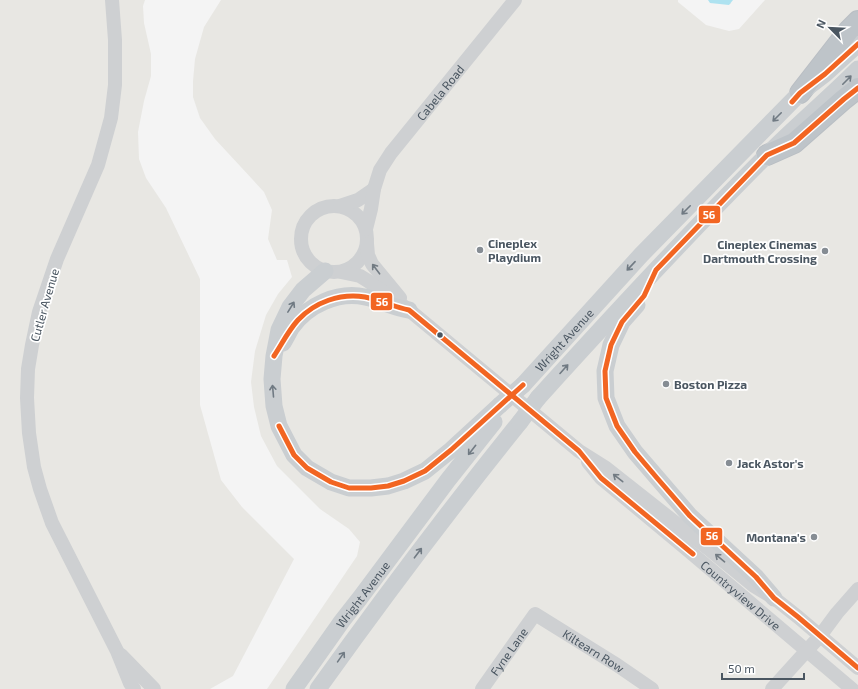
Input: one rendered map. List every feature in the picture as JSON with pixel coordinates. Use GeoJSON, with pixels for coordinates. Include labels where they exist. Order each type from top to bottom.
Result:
{"type":"FeatureCollection","features":[{"type":"Feature","properties":{"kind":"highway"},"geometry":{"type":"LineString","coordinates":[[800,94],[849,30],[858,21]]}},
{"type":"Feature","properties":{"kind":"highway"},"geometry":{"type":"LineString","coordinates":[[767,155],[794,143],[858,88]]}},
{"type":"Feature","properties":{"kind":"main road","name":"Wright Avenue"},"geometry":{"type":"LineString","coordinates":[[294,689],[342,621],[502,407],[641,255],[800,94],[858,44]]}},
{"type":"Feature","properties":{"kind":"main road","name":"Wright Avenue"},"geometry":{"type":"LineString","coordinates":[[318,689],[416,556],[538,398],[614,314],[767,155],[858,69]]}},
{"type":"Feature","properties":{"kind":"main road"},"geometry":{"type":"LineString","coordinates":[[656,270],[644,296],[622,322],[611,345],[605,371],[606,398],[617,426],[635,452],[690,516],[756,577],[774,598]]}},
{"type":"Feature","properties":{"kind":"main road"},"geometry":{"type":"LineString","coordinates":[[333,272],[303,290],[290,307],[279,330],[274,356],[272,378],[274,406],[279,426],[294,455],[307,468],[331,482],[349,488],[388,486],[404,481],[425,471],[502,407]]}},
{"type":"Feature","properties":{"kind":"main road"},"geometry":{"type":"LineString","coordinates":[[274,356],[292,327],[304,314],[319,303],[337,297],[354,296],[365,297],[409,310]]}},
{"type":"Feature","properties":{"kind":"street","name":"Cutler Avenue"},"geometry":{"type":"LineString","coordinates":[[112,0],[115,40],[115,85],[111,118],[98,165],[57,259],[39,312],[28,369],[27,398],[29,433],[34,467],[52,523],[117,651],[130,683],[134,689]]}},
{"type":"Feature","properties":{"kind":"street","name":"Cabela Road"},"geometry":{"type":"LineString","coordinates":[[366,229],[374,190],[380,170],[391,153],[515,0]]}},
{"type":"Feature","properties":{"kind":"street"},"geometry":{"type":"LineString","coordinates":[[340,206],[356,214],[362,221],[366,229],[367,244],[361,259],[355,265],[348,269],[333,272],[315,267],[307,260],[302,250],[300,240],[302,229],[307,219],[314,212],[324,207],[340,206],[358,200],[374,190]]}},
{"type":"Feature","properties":{"kind":"street","name":"Countryview Drive"},"geometry":{"type":"LineString","coordinates":[[367,244],[368,255],[372,264],[409,310]]}},
{"type":"Feature","properties":{"kind":"street","name":"Countryview Drive"},"geometry":{"type":"LineString","coordinates":[[333,272],[360,276],[409,310],[579,451],[606,468],[754,586],[774,598],[798,616],[858,668]]}},
{"type":"Feature","properties":{"kind":"street","name":"Countryview Drive"},"geometry":{"type":"LineString","coordinates":[[579,451],[601,478],[852,689]]}},
{"type":"Feature","properties":{"kind":"street"},"geometry":{"type":"LineString","coordinates":[[772,689],[820,636],[858,588]]}},
{"type":"Feature","properties":{"kind":"street","name":"Fyne Lane"},"geometry":{"type":"LineString","coordinates":[[482,689],[535,614]]}},
{"type":"Feature","properties":{"kind":"street","name":"Kiltearn Row"},"geometry":{"type":"LineString","coordinates":[[535,614],[617,665],[652,689]]}},
{"type":"Feature","properties":{"kind":"street","name":"Cutler Avenue"},"geometry":{"type":"LineString","coordinates":[[117,651],[154,689]]}},
{"type":"Feature","properties":{"kind":"shaded area"},"geometry":{"type":"Polygon","coordinates":[[[0,0],[145,0],[143,6],[144,23],[151,54],[151,76],[138,132],[139,159],[146,178],[166,208],[200,279],[200,405],[221,480],[242,507],[294,559],[233,676],[210,689],[0,689],[0,0]]]}},
{"type":"Feature","properties":{"kind":"shaded area"},"geometry":{"type":"Polygon","coordinates":[[[221,0],[678,0],[678,2],[706,25],[729,31],[739,29],[765,0],[858,0],[858,689],[267,689],[357,556],[360,542],[349,529],[320,509],[277,466],[261,436],[254,407],[251,382],[255,351],[266,315],[278,294],[292,277],[287,260],[277,260],[268,239],[272,210],[264,192],[215,139],[200,118],[193,97],[195,59],[204,27],[221,0]]]}},
{"type":"Feature","properties":{"kind":"water"},"geometry":{"type":"Polygon","coordinates":[[[708,0],[733,0],[729,5],[710,3],[708,0]]]}},
{"type":"Feature","properties":{"kind":"transit line","name":"56"},"geometry":{"type":"LineString","coordinates":[[792,102],[800,93],[825,74],[858,44]]}},
{"type":"Feature","properties":{"kind":"transit line","name":"56"},"geometry":{"type":"LineString","coordinates":[[858,88],[794,143],[767,155],[656,270],[644,296],[622,322],[611,345],[605,371],[606,398],[617,426],[635,452],[657,478],[690,516],[756,577],[774,598],[858,668]]}},
{"type":"Feature","properties":{"kind":"transit line","name":"56"},"geometry":{"type":"LineString","coordinates":[[274,356],[294,324],[312,308],[328,300],[346,296],[365,297],[409,310],[579,451],[601,478],[693,554]]}},
{"type":"Feature","properties":{"kind":"transit line","name":"56"},"geometry":{"type":"LineString","coordinates":[[279,426],[294,455],[307,468],[331,482],[349,488],[388,486],[404,481],[425,471],[451,450],[523,385]]}},
{"type":"Feature","properties":{"kind":"place","name":"Cineplex Playdium"},"geometry":{"type":"Point","coordinates":[480,250]}},
{"type":"Feature","properties":{"kind":"place","name":"Cineplex Cinemas Dartmouth Crossing"},"geometry":{"type":"Point","coordinates":[825,251]}},
{"type":"Feature","properties":{"kind":"place","name":"Boston Pizza"},"geometry":{"type":"Point","coordinates":[666,384]}},
{"type":"Feature","properties":{"kind":"place","name":"Jack Astor's"},"geometry":{"type":"Point","coordinates":[729,463]}},
{"type":"Feature","properties":{"kind":"place","name":"Montana's"},"geometry":{"type":"Point","coordinates":[814,537]}}]}
